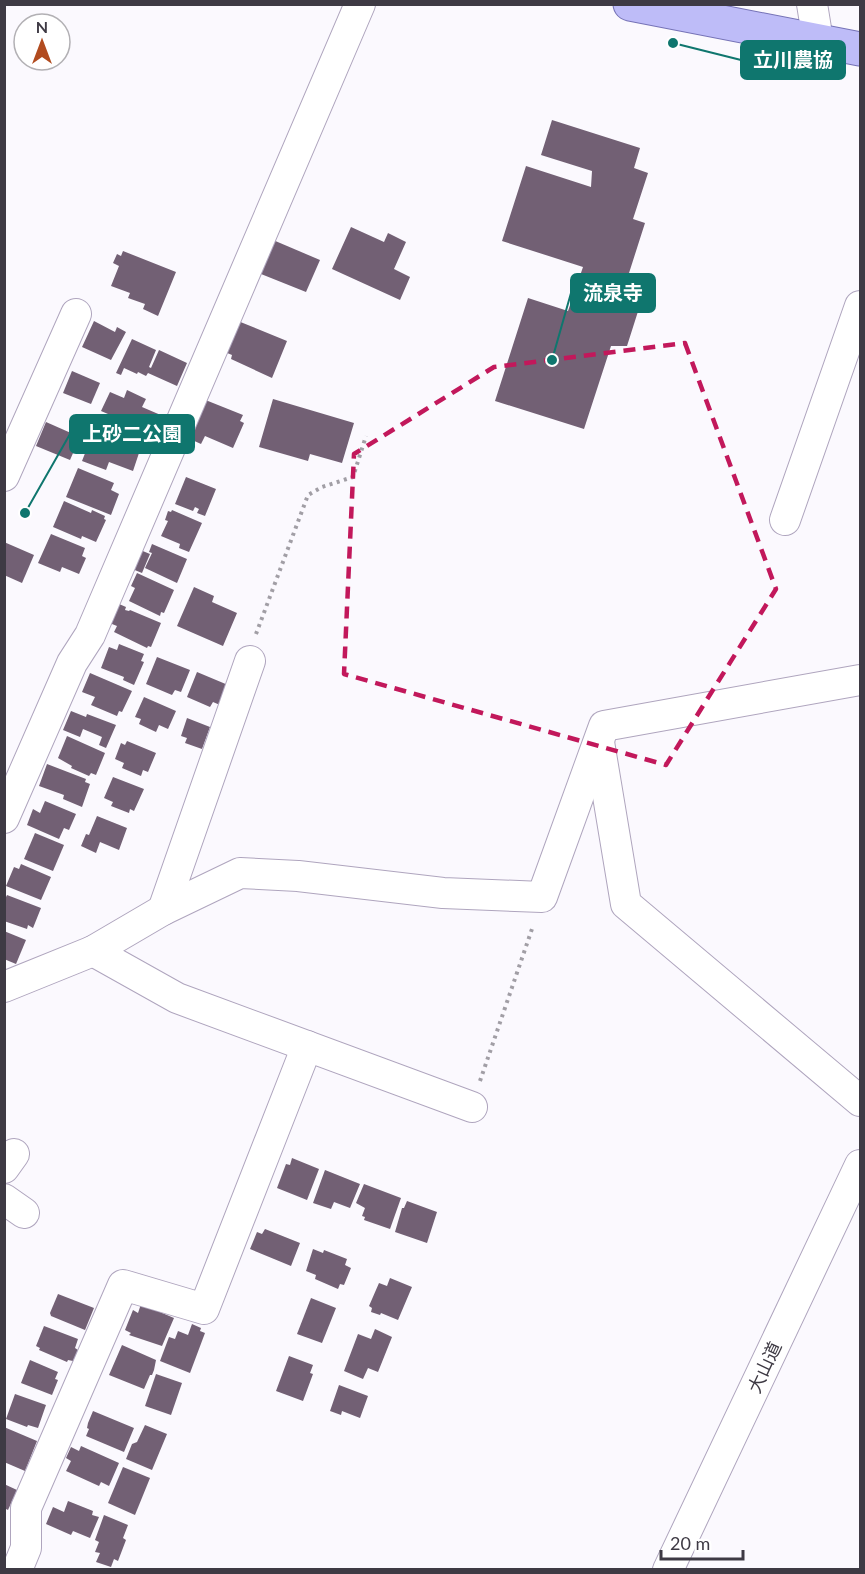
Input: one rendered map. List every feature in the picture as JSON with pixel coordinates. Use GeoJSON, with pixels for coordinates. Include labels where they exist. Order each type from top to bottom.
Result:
{"type":"FeatureCollection","features":[{"type":"Feature","properties":{"kind":"main road"},"geometry":{"type":"LineString","coordinates":[[630,4],[861,49]]}},
{"type":"Feature","properties":{"kind":"street"},"geometry":{"type":"LineString","coordinates":[[4,818],[72,663],[90,635],[360,4]]}},
{"type":"Feature","properties":{"kind":"street"},"geometry":{"type":"LineString","coordinates":[[812,4],[818,41]]}},
{"type":"Feature","properties":{"kind":"street"},"geometry":{"type":"LineString","coordinates":[[785,520],[861,306]]}},
{"type":"Feature","properties":{"kind":"street"},"geometry":{"type":"LineString","coordinates":[[4,476],[76,314]]}},
{"type":"Feature","properties":{"kind":"street"},"geometry":{"type":"LineString","coordinates":[[163,910],[250,661]]}},
{"type":"Feature","properties":{"kind":"street"},"geometry":{"type":"LineString","coordinates":[[4,987],[93,951],[163,910],[240,873],[298,876],[443,893],[542,897],[604,726],[861,680]]}},
{"type":"Feature","properties":{"kind":"street"},"geometry":{"type":"LineString","coordinates":[[599,739],[626,904],[861,1101]]}},
{"type":"Feature","properties":{"kind":"street"},"geometry":{"type":"LineString","coordinates":[[93,951],[177,998],[471,1107]]}},
{"type":"Feature","properties":{"kind":"street"},"geometry":{"type":"LineString","coordinates":[[16,1569],[26,1548],[26,1508],[123,1285],[204,1309],[307,1046]]}},
{"type":"Feature","properties":{"kind":"street","name":"大山道"},"geometry":{"type":"LineString","coordinates":[[668,1569],[861,1165]]}},
{"type":"Feature","properties":{"kind":"path"},"geometry":{"type":"LineString","coordinates":[[250,661],[251,650],[308,495],[322,487],[353,477],[366,436]]}},
{"type":"Feature","properties":{"kind":"path"},"geometry":{"type":"LineString","coordinates":[[471,1107],[542,897]]}},
{"type":"Feature","properties":{"kind":"highlighted area"},"geometry":{"type":"Polygon","coordinates":[[[685,343],[776,589],[666,765],[344,674],[354,454],[494,367],[685,343]]]}},
{"type":"Feature","properties":{"kind":"building"},"geometry":{"type":"Polygon","coordinates":[[[552,120],[640,148],[634,168],[648,173],[633,219],[645,223],[622,295],[641,302],[627,346],[611,346],[584,429],[495,401],[528,298],[568,311],[583,267],[502,241],[526,166],[591,187],[592,171],[541,155],[552,120]]]}},
{"type":"Feature","properties":{"kind":"building"},"geometry":{"type":"Polygon","coordinates":[[[351,227],[384,242],[388,233],[406,242],[394,269],[410,277],[400,300],[332,269],[351,227]]]}},
{"type":"Feature","properties":{"kind":"building"},"geometry":{"type":"Polygon","coordinates":[[[273,240],[320,260],[306,292],[261,274],[273,240]]]}},
{"type":"Feature","properties":{"kind":"building"},"geometry":{"type":"Polygon","coordinates":[[[123,251],[176,272],[158,316],[143,309],[145,304],[128,298],[130,293],[111,286],[119,266],[113,263],[117,254],[121,256],[123,251]]]}},
{"type":"Feature","properties":{"kind":"building"},"geometry":{"type":"Polygon","coordinates":[[[233,319],[287,341],[272,378],[231,359],[232,355],[220,350],[233,319]]]}},
{"type":"Feature","properties":{"kind":"building"},"geometry":{"type":"Polygon","coordinates":[[[94,321],[115,332],[117,327],[126,332],[111,360],[82,347],[94,321]]]}},
{"type":"Feature","properties":{"kind":"building"},"geometry":{"type":"Polygon","coordinates":[[[132,339],[156,350],[149,367],[151,368],[159,350],[187,363],[177,386],[148,373],[146,376],[124,368],[121,375],[116,373],[132,339]]]}},
{"type":"Feature","properties":{"kind":"building"},"geometry":{"type":"Polygon","coordinates":[[[72,371],[100,383],[91,404],[63,393],[72,371]]]}},
{"type":"Feature","properties":{"kind":"building"},"geometry":{"type":"Polygon","coordinates":[[[127,390],[146,399],[142,407],[163,416],[156,432],[150,429],[145,440],[111,424],[115,417],[101,411],[110,392],[124,398],[127,390]]]}},
{"type":"Feature","properties":{"kind":"building"},"geometry":{"type":"Polygon","coordinates":[[[203,399],[243,415],[240,421],[244,423],[233,448],[205,436],[201,444],[190,439],[203,399]]]}},
{"type":"Feature","properties":{"kind":"building"},"geometry":{"type":"Polygon","coordinates":[[[273,399],[354,423],[342,463],[310,454],[308,461],[259,447],[273,399]]]}},
{"type":"Feature","properties":{"kind":"building"},"geometry":{"type":"Polygon","coordinates":[[[46,422],[80,437],[70,460],[36,446],[46,422]]]}},
{"type":"Feature","properties":{"kind":"building"},"geometry":{"type":"Polygon","coordinates":[[[90,431],[133,448],[132,450],[139,453],[133,471],[109,462],[106,470],[82,461],[91,438],[89,437],[90,431]]]}},
{"type":"Feature","properties":{"kind":"building"},"geometry":{"type":"Polygon","coordinates":[[[78,468],[114,483],[111,490],[119,494],[111,515],[66,497],[78,468]]]}},
{"type":"Feature","properties":{"kind":"building"},"geometry":{"type":"Polygon","coordinates":[[[186,477],[216,489],[205,516],[197,513],[199,509],[195,507],[193,511],[175,504],[186,477]]]}},
{"type":"Feature","properties":{"kind":"building"},"geometry":{"type":"Polygon","coordinates":[[[64,501],[91,513],[92,510],[105,516],[106,520],[96,542],[82,536],[81,539],[53,527],[64,501]]]}},
{"type":"Feature","properties":{"kind":"building"},"geometry":{"type":"Polygon","coordinates":[[[172,510],[202,523],[189,552],[179,548],[180,544],[161,536],[168,521],[165,520],[168,511],[172,510]]]}},
{"type":"Feature","properties":{"kind":"building"},"geometry":{"type":"Polygon","coordinates":[[[51,534],[85,548],[82,556],[86,558],[79,574],[62,567],[60,572],[38,563],[51,534]]]}},
{"type":"Feature","properties":{"kind":"building"},"geometry":{"type":"Polygon","coordinates":[[[4,542],[34,555],[22,583],[4,575],[4,542]]]}},
{"type":"Feature","properties":{"kind":"building"},"geometry":{"type":"Polygon","coordinates":[[[152,544],[187,559],[177,583],[145,568],[152,553],[149,552],[152,544]]]}},
{"type":"Feature","properties":{"kind":"building"},"geometry":{"type":"Polygon","coordinates":[[[133,547],[150,554],[142,573],[125,566],[133,547]]]}},
{"type":"Feature","properties":{"kind":"building"},"geometry":{"type":"Polygon","coordinates":[[[137,573],[174,590],[164,613],[161,612],[160,616],[129,601],[135,588],[131,586],[137,573]]]}},
{"type":"Feature","properties":{"kind":"building"},"geometry":{"type":"Polygon","coordinates":[[[194,587],[214,596],[212,602],[237,613],[223,646],[177,626],[194,587]]]}},
{"type":"Feature","properties":{"kind":"building"},"geometry":{"type":"Polygon","coordinates":[[[110,600],[126,607],[125,610],[161,623],[151,647],[147,648],[114,632],[117,626],[102,620],[110,600]]]}},
{"type":"Feature","properties":{"kind":"building"},"geometry":{"type":"Polygon","coordinates":[[[119,644],[144,654],[141,661],[144,662],[134,685],[123,680],[124,677],[101,668],[109,647],[117,650],[119,644]]]}},
{"type":"Feature","properties":{"kind":"building"},"geometry":{"type":"Polygon","coordinates":[[[157,657],[190,670],[181,692],[175,690],[172,695],[146,684],[157,657]]]}},
{"type":"Feature","properties":{"kind":"building"},"geometry":{"type":"Polygon","coordinates":[[[197,672],[228,685],[220,705],[213,702],[210,707],[187,697],[197,672]]]}},
{"type":"Feature","properties":{"kind":"building"},"geometry":{"type":"Polygon","coordinates":[[[90,673],[132,691],[122,712],[119,711],[117,716],[91,705],[95,697],[82,692],[90,673]]]}},
{"type":"Feature","properties":{"kind":"building"},"geometry":{"type":"Polygon","coordinates":[[[144,697],[176,711],[168,729],[159,725],[156,732],[139,724],[141,719],[135,717],[144,697]]]}},
{"type":"Feature","properties":{"kind":"building"},"geometry":{"type":"Polygon","coordinates":[[[71,711],[86,717],[87,714],[116,725],[106,748],[99,745],[102,737],[83,729],[80,737],[63,730],[71,711]]]}},
{"type":"Feature","properties":{"kind":"building"},"geometry":{"type":"Polygon","coordinates":[[[187,718],[210,727],[202,749],[185,743],[187,738],[181,736],[187,718]]]}},
{"type":"Feature","properties":{"kind":"building"},"geometry":{"type":"Polygon","coordinates":[[[67,736],[105,753],[96,775],[91,773],[89,776],[71,768],[72,766],[58,758],[67,736]]]}},
{"type":"Feature","properties":{"kind":"building"},"geometry":{"type":"Polygon","coordinates":[[[127,741],[156,753],[148,772],[143,770],[141,776],[122,768],[124,763],[115,759],[121,743],[125,745],[127,741]]]}},
{"type":"Feature","properties":{"kind":"building"},"geometry":{"type":"Polygon","coordinates":[[[47,764],[86,779],[85,782],[90,784],[82,807],[63,799],[64,795],[39,786],[47,764]]]}},
{"type":"Feature","properties":{"kind":"building"},"geometry":{"type":"Polygon","coordinates":[[[113,777],[144,789],[134,811],[130,809],[129,813],[111,806],[113,802],[104,798],[113,777]]]}},
{"type":"Feature","properties":{"kind":"building"},"geometry":{"type":"Polygon","coordinates":[[[45,801],[76,814],[69,830],[64,828],[59,839],[27,825],[33,809],[40,813],[45,801]]]}},
{"type":"Feature","properties":{"kind":"building"},"geometry":{"type":"Polygon","coordinates":[[[97,816],[127,828],[119,850],[100,842],[96,853],[81,846],[86,834],[89,835],[97,816]]]}},
{"type":"Feature","properties":{"kind":"building"},"geometry":{"type":"Polygon","coordinates":[[[35,833],[64,845],[53,871],[24,859],[35,833]]]}},
{"type":"Feature","properties":{"kind":"building"},"geometry":{"type":"Polygon","coordinates":[[[21,864],[51,877],[41,900],[6,886],[14,867],[19,869],[21,864]]]}},
{"type":"Feature","properties":{"kind":"building"},"geometry":{"type":"Polygon","coordinates":[[[7,895],[41,908],[33,928],[28,925],[27,929],[4,921],[4,901],[7,895]]]}},
{"type":"Feature","properties":{"kind":"building"},"geometry":{"type":"Polygon","coordinates":[[[4,931],[26,940],[16,964],[4,959],[4,931]]]}},
{"type":"Feature","properties":{"kind":"building"},"geometry":{"type":"Polygon","coordinates":[[[292,1158],[319,1169],[307,1200],[277,1188],[286,1164],[290,1165],[292,1158]]]}},
{"type":"Feature","properties":{"kind":"building"},"geometry":{"type":"Polygon","coordinates":[[[325,1170],[360,1184],[350,1208],[334,1202],[331,1209],[313,1203],[325,1170]]]}},
{"type":"Feature","properties":{"kind":"building"},"geometry":{"type":"Polygon","coordinates":[[[364,1184],[401,1198],[390,1229],[364,1220],[365,1217],[362,1216],[365,1208],[356,1203],[364,1184]]]}},
{"type":"Feature","properties":{"kind":"building"},"geometry":{"type":"Polygon","coordinates":[[[407,1201],[437,1212],[427,1243],[395,1232],[402,1208],[407,1201]]]}},
{"type":"Feature","properties":{"kind":"building"},"geometry":{"type":"Polygon","coordinates":[[[265,1229],[300,1243],[291,1266],[250,1249],[257,1232],[262,1234],[265,1229]]]}},
{"type":"Feature","properties":{"kind":"building"},"geometry":{"type":"Polygon","coordinates":[[[313,1249],[323,1253],[324,1250],[347,1259],[345,1265],[351,1268],[344,1285],[340,1284],[338,1289],[315,1279],[316,1275],[306,1271],[313,1249]]]}},
{"type":"Feature","properties":{"kind":"building"},"geometry":{"type":"Polygon","coordinates":[[[390,1278],[412,1287],[398,1320],[381,1313],[380,1315],[371,1312],[372,1308],[369,1306],[379,1283],[387,1286],[390,1278]]]}},
{"type":"Feature","properties":{"kind":"building"},"geometry":{"type":"Polygon","coordinates":[[[58,1294],[94,1308],[85,1330],[51,1316],[50,1313],[58,1294]]]}},
{"type":"Feature","properties":{"kind":"building"},"geometry":{"type":"Polygon","coordinates":[[[311,1298],[336,1308],[322,1343],[297,1334],[311,1298]]]}},
{"type":"Feature","properties":{"kind":"building"},"geometry":{"type":"Polygon","coordinates":[[[141,1304],[174,1318],[162,1346],[129,1335],[131,1333],[125,1330],[133,1310],[138,1313],[141,1304]]]}},
{"type":"Feature","properties":{"kind":"building"},"geometry":{"type":"Polygon","coordinates":[[[192,1324],[201,1328],[200,1331],[205,1333],[190,1373],[160,1361],[169,1337],[175,1339],[178,1331],[188,1335],[192,1324]]]}},
{"type":"Feature","properties":{"kind":"building"},"geometry":{"type":"Polygon","coordinates":[[[44,1326],[78,1339],[75,1348],[78,1350],[73,1361],[68,1360],[67,1362],[39,1350],[40,1348],[36,1346],[44,1326]]]}},
{"type":"Feature","properties":{"kind":"building"},"geometry":{"type":"Polygon","coordinates":[[[375,1329],[392,1337],[378,1372],[368,1368],[363,1379],[344,1371],[358,1334],[371,1339],[375,1329]]]}},
{"type":"Feature","properties":{"kind":"building"},"geometry":{"type":"Polygon","coordinates":[[[122,1345],[156,1360],[152,1375],[144,1389],[109,1375],[122,1345]]]}},
{"type":"Feature","properties":{"kind":"building"},"geometry":{"type":"Polygon","coordinates":[[[289,1356],[313,1365],[310,1373],[313,1374],[303,1401],[276,1391],[289,1356]]]}},
{"type":"Feature","properties":{"kind":"building"},"geometry":{"type":"Polygon","coordinates":[[[30,1360],[58,1372],[55,1379],[58,1380],[52,1395],[21,1383],[30,1360]]]}},
{"type":"Feature","properties":{"kind":"building"},"geometry":{"type":"Polygon","coordinates":[[[156,1374],[182,1383],[171,1415],[145,1406],[156,1374]]]}},
{"type":"Feature","properties":{"kind":"building"},"geometry":{"type":"Polygon","coordinates":[[[339,1385],[368,1396],[360,1418],[342,1411],[341,1415],[330,1411],[339,1385]]]}},
{"type":"Feature","properties":{"kind":"building"},"geometry":{"type":"Polygon","coordinates":[[[15,1394],[46,1405],[38,1428],[28,1425],[27,1427],[6,1419],[15,1394]]]}},
{"type":"Feature","properties":{"kind":"building"},"geometry":{"type":"Polygon","coordinates":[[[93,1411],[134,1428],[124,1452],[86,1436],[93,1411]]]}},
{"type":"Feature","properties":{"kind":"building"},"geometry":{"type":"Polygon","coordinates":[[[145,1425],[167,1434],[152,1470],[126,1459],[132,1444],[137,1442],[145,1425]]]}},
{"type":"Feature","properties":{"kind":"building"},"geometry":{"type":"Polygon","coordinates":[[[4,1427],[37,1441],[25,1471],[4,1462],[4,1427]]]}},
{"type":"Feature","properties":{"kind":"building"},"geometry":{"type":"Polygon","coordinates":[[[81,1446],[119,1463],[109,1486],[101,1482],[99,1486],[66,1471],[71,1461],[66,1458],[71,1447],[79,1451],[81,1446]]]}},
{"type":"Feature","properties":{"kind":"building"},"geometry":{"type":"Polygon","coordinates":[[[123,1467],[150,1478],[135,1515],[108,1503],[123,1467]]]}},
{"type":"Feature","properties":{"kind":"building"},"geometry":{"type":"Polygon","coordinates":[[[4,1484],[17,1490],[8,1510],[4,1508],[4,1484]]]}},
{"type":"Feature","properties":{"kind":"building"},"geometry":{"type":"Polygon","coordinates":[[[68,1501],[93,1511],[92,1515],[99,1517],[90,1538],[73,1531],[71,1535],[46,1524],[53,1507],[64,1512],[68,1501]]]}},
{"type":"Feature","properties":{"kind":"building"},"geometry":{"type":"Polygon","coordinates":[[[104,1515],[128,1525],[123,1538],[126,1540],[118,1561],[114,1559],[111,1567],[96,1562],[100,1553],[95,1552],[99,1542],[95,1540],[104,1515]]]}},
{"type":"Feature","properties":{"kind":"place","name":"立川農協"},"geometry":{"type":"Point","coordinates":[673,43]}},
{"type":"Feature","properties":{"kind":"place","name":"流泉寺"},"geometry":{"type":"Point","coordinates":[552,360]}},
{"type":"Feature","properties":{"kind":"place","name":"上砂二公園"},"geometry":{"type":"Point","coordinates":[25,513]}}]}
